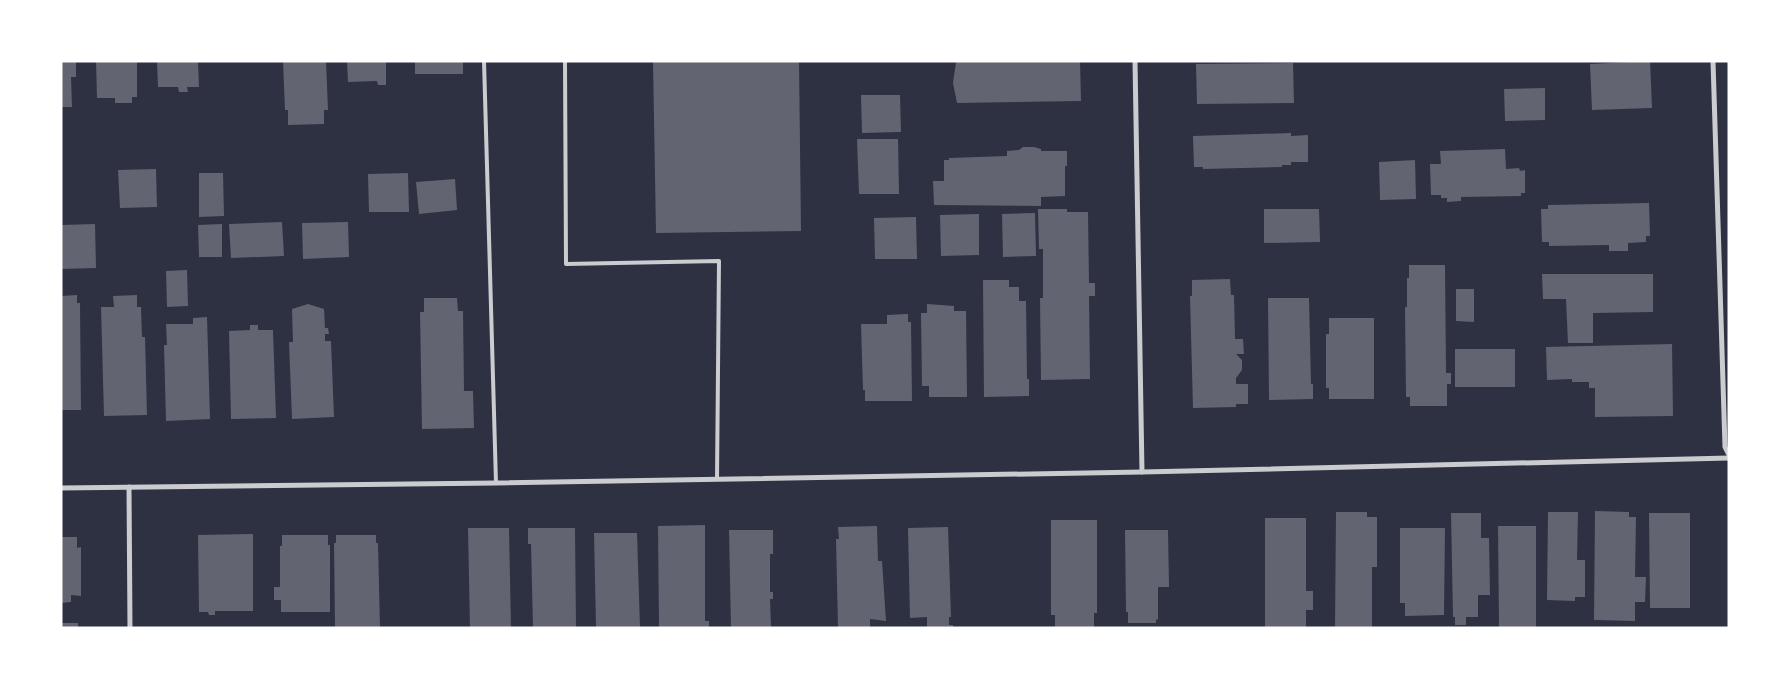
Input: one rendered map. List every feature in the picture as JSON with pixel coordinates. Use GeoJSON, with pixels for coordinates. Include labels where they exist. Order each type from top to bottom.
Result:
{"type":"FeatureCollection","features":[{"type":"Feature","properties":{"kind":"street"},"geometry":{"type":"LineString","coordinates":[[1135,61],[1142,472]]}},
{"type":"Feature","properties":{"kind":"street"},"geometry":{"type":"LineString","coordinates":[[61,488],[1142,472],[1729,456],[1725,448],[1713,61]]}},
{"type":"Feature","properties":{"kind":"street"},"geometry":{"type":"LineString","coordinates":[[129,487],[130,628]]}},
{"type":"Feature","properties":{"kind":"lane"},"geometry":{"type":"LineString","coordinates":[[484,61],[496,483]]}},
{"type":"Feature","properties":{"kind":"lane"},"geometry":{"type":"LineString","coordinates":[[565,61],[566,264],[719,261],[717,479]]}},
{"type":"Feature","properties":{"kind":"building"},"geometry":{"type":"Polygon","coordinates":[[[61,61],[76,61],[76,77],[71,77],[72,107],[61,107],[61,61]]]}},
{"type":"Feature","properties":{"kind":"building"},"geometry":{"type":"Polygon","coordinates":[[[96,61],[137,61],[137,97],[132,97],[132,103],[115,103],[115,98],[97,98],[96,61]]]}},
{"type":"Feature","properties":{"kind":"building"},"geometry":{"type":"Polygon","coordinates":[[[157,61],[198,61],[199,87],[187,87],[188,92],[179,92],[178,87],[158,87],[157,61]]]}},
{"type":"Feature","properties":{"kind":"building"},"geometry":{"type":"Polygon","coordinates":[[[283,61],[326,61],[328,110],[324,110],[324,124],[288,125],[288,110],[285,110],[283,61]]]}},
{"type":"Feature","properties":{"kind":"building"},"geometry":{"type":"Polygon","coordinates":[[[347,61],[386,61],[386,85],[378,85],[377,81],[348,82],[347,61]]]}},
{"type":"Feature","properties":{"kind":"building"},"geometry":{"type":"Polygon","coordinates":[[[415,61],[463,61],[463,74],[415,74],[415,61]]]}},
{"type":"Feature","properties":{"kind":"building"},"geometry":{"type":"Polygon","coordinates":[[[653,61],[799,61],[801,231],[656,233],[653,61]]]}},
{"type":"Feature","properties":{"kind":"building"},"geometry":{"type":"Polygon","coordinates":[[[1080,61],[1081,101],[957,103],[953,83],[956,62],[1080,61]]]}},
{"type":"Feature","properties":{"kind":"building"},"geometry":{"type":"Polygon","coordinates":[[[1650,61],[1652,108],[1592,110],[1590,64],[1650,61]]]}},
{"type":"Feature","properties":{"kind":"building"},"geometry":{"type":"Polygon","coordinates":[[[1293,63],[1294,103],[1197,104],[1196,64],[1293,63]]]}},
{"type":"Feature","properties":{"kind":"building"},"geometry":{"type":"Polygon","coordinates":[[[1545,88],[1545,120],[1505,121],[1504,89],[1545,88]]]}},
{"type":"Feature","properties":{"kind":"building"},"geometry":{"type":"Polygon","coordinates":[[[861,95],[900,95],[901,132],[862,133],[861,95]]]}},
{"type":"Feature","properties":{"kind":"building"},"geometry":{"type":"Polygon","coordinates":[[[1291,133],[1291,136],[1308,135],[1308,162],[1291,162],[1291,165],[1282,165],[1282,167],[1203,169],[1203,167],[1194,167],[1193,136],[1291,133]]]}},
{"type":"Feature","properties":{"kind":"building"},"geometry":{"type":"Polygon","coordinates":[[[857,139],[898,139],[899,194],[859,194],[857,139]]]}},
{"type":"Feature","properties":{"kind":"building"},"geometry":{"type":"Polygon","coordinates":[[[1023,147],[1034,147],[1041,149],[1041,151],[1067,151],[1065,196],[1041,197],[1041,206],[934,205],[933,181],[944,181],[944,160],[949,160],[949,158],[1007,156],[1007,151],[1019,150],[1023,147]]]}},
{"type":"Feature","properties":{"kind":"building"},"geometry":{"type":"Polygon","coordinates":[[[1505,149],[1506,169],[1519,168],[1520,171],[1525,170],[1525,193],[1521,193],[1521,196],[1461,197],[1461,201],[1447,202],[1447,198],[1441,198],[1441,195],[1431,195],[1430,164],[1441,164],[1440,151],[1505,149]]]}},
{"type":"Feature","properties":{"kind":"building"},"geometry":{"type":"Polygon","coordinates":[[[1415,160],[1416,199],[1380,200],[1379,162],[1415,160]]]}},
{"type":"Feature","properties":{"kind":"building"},"geometry":{"type":"Polygon","coordinates":[[[156,169],[157,207],[120,208],[118,170],[156,169]]]}},
{"type":"Feature","properties":{"kind":"building"},"geometry":{"type":"Polygon","coordinates":[[[199,173],[223,173],[224,216],[199,217],[199,173]]]}},
{"type":"Feature","properties":{"kind":"building"},"geometry":{"type":"Polygon","coordinates":[[[408,173],[409,212],[369,212],[368,174],[408,173]]]}},
{"type":"Feature","properties":{"kind":"building"},"geometry":{"type":"Polygon","coordinates":[[[455,179],[457,210],[419,214],[416,182],[455,179]]]}},
{"type":"Feature","properties":{"kind":"building"},"geometry":{"type":"Polygon","coordinates":[[[1649,203],[1650,236],[1646,236],[1646,242],[1628,243],[1628,251],[1609,251],[1609,245],[1549,246],[1549,242],[1542,242],[1541,209],[1548,209],[1548,205],[1649,203]]]}},
{"type":"Feature","properties":{"kind":"building"},"geometry":{"type":"Polygon","coordinates":[[[1038,209],[1067,209],[1067,212],[1088,212],[1089,283],[1095,283],[1095,296],[1089,296],[1090,379],[1041,380],[1040,298],[1043,298],[1043,249],[1039,249],[1038,209]]]}},
{"type":"Feature","properties":{"kind":"building"},"geometry":{"type":"Polygon","coordinates":[[[1264,209],[1319,209],[1320,242],[1264,243],[1264,209]]]}},
{"type":"Feature","properties":{"kind":"building"},"geometry":{"type":"Polygon","coordinates":[[[1035,213],[1036,256],[1003,257],[1002,214],[1035,213]]]}},
{"type":"Feature","properties":{"kind":"building"},"geometry":{"type":"Polygon","coordinates":[[[979,214],[979,255],[941,256],[940,215],[979,214]]]}},
{"type":"Feature","properties":{"kind":"building"},"geometry":{"type":"Polygon","coordinates":[[[916,217],[917,259],[875,259],[874,218],[916,217]]]}},
{"type":"Feature","properties":{"kind":"building"},"geometry":{"type":"Polygon","coordinates":[[[282,222],[284,256],[231,258],[229,224],[282,222]]]}},
{"type":"Feature","properties":{"kind":"building"},"geometry":{"type":"Polygon","coordinates":[[[348,222],[349,257],[303,259],[302,223],[348,222]]]}},
{"type":"Feature","properties":{"kind":"building"},"geometry":{"type":"Polygon","coordinates":[[[95,224],[96,268],[61,269],[61,225],[95,224]]]}},
{"type":"Feature","properties":{"kind":"building"},"geometry":{"type":"Polygon","coordinates":[[[222,224],[222,257],[199,257],[198,225],[222,224]]]}},
{"type":"Feature","properties":{"kind":"building"},"geometry":{"type":"Polygon","coordinates":[[[1409,265],[1445,265],[1446,373],[1451,373],[1451,384],[1447,384],[1447,406],[1410,406],[1410,397],[1406,397],[1405,307],[1407,307],[1409,265]]]}},
{"type":"Feature","properties":{"kind":"building"},"geometry":{"type":"Polygon","coordinates":[[[187,270],[188,306],[167,307],[166,271],[187,270]]]}},
{"type":"Feature","properties":{"kind":"building"},"geometry":{"type":"Polygon","coordinates":[[[1542,274],[1653,274],[1653,312],[1593,313],[1593,343],[1568,343],[1566,299],[1543,299],[1542,274]]]}},
{"type":"Feature","properties":{"kind":"building"},"geometry":{"type":"Polygon","coordinates":[[[1230,279],[1231,295],[1234,295],[1235,339],[1243,339],[1244,354],[1236,354],[1242,360],[1242,370],[1236,378],[1236,384],[1248,384],[1248,404],[1236,404],[1236,407],[1193,408],[1190,296],[1192,296],[1192,280],[1230,279]]]}},
{"type":"Feature","properties":{"kind":"building"},"geometry":{"type":"Polygon","coordinates":[[[983,280],[1009,280],[1009,287],[1019,287],[1019,301],[1026,301],[1029,396],[984,397],[983,280]]]}},
{"type":"Feature","properties":{"kind":"building"},"geometry":{"type":"Polygon","coordinates":[[[1456,289],[1474,289],[1474,322],[1456,321],[1456,289]]]}},
{"type":"Feature","properties":{"kind":"building"},"geometry":{"type":"Polygon","coordinates":[[[77,295],[77,303],[80,303],[81,410],[61,410],[61,296],[77,295]]]}},
{"type":"Feature","properties":{"kind":"building"},"geometry":{"type":"Polygon","coordinates":[[[137,295],[137,307],[141,307],[142,337],[145,337],[147,415],[104,416],[101,307],[114,307],[113,296],[137,295]]]}},
{"type":"Feature","properties":{"kind":"building"},"geometry":{"type":"Polygon","coordinates":[[[424,298],[457,298],[458,311],[463,311],[464,391],[473,391],[474,428],[422,429],[420,312],[424,312],[424,298]]]}},
{"type":"Feature","properties":{"kind":"building"},"geometry":{"type":"Polygon","coordinates":[[[1268,298],[1309,298],[1313,399],[1269,400],[1268,298]]]}},
{"type":"Feature","properties":{"kind":"building"},"geometry":{"type":"Polygon","coordinates":[[[308,304],[324,309],[325,328],[328,328],[329,334],[325,334],[325,341],[331,341],[334,417],[292,419],[289,342],[293,342],[292,309],[308,304]]]}},
{"type":"Feature","properties":{"kind":"building"},"geometry":{"type":"Polygon","coordinates":[[[927,304],[954,306],[954,311],[966,311],[967,397],[929,397],[929,386],[922,386],[921,313],[927,313],[927,304]]]}},
{"type":"Feature","properties":{"kind":"building"},"geometry":{"type":"Polygon","coordinates":[[[908,314],[908,322],[911,322],[912,401],[865,401],[861,324],[887,324],[887,315],[908,314]]]}},
{"type":"Feature","properties":{"kind":"building"},"geometry":{"type":"Polygon","coordinates":[[[207,317],[210,419],[166,421],[164,345],[167,345],[166,324],[193,324],[193,318],[207,317]]]}},
{"type":"Feature","properties":{"kind":"building"},"geometry":{"type":"Polygon","coordinates":[[[1329,318],[1374,318],[1374,399],[1329,399],[1329,388],[1326,388],[1326,334],[1329,334],[1329,318]]]}},
{"type":"Feature","properties":{"kind":"building"},"geometry":{"type":"Polygon","coordinates":[[[250,325],[258,325],[258,330],[273,330],[276,418],[231,419],[229,331],[250,330],[250,325]]]}},
{"type":"Feature","properties":{"kind":"building"},"geometry":{"type":"Polygon","coordinates":[[[1672,344],[1673,416],[1595,417],[1595,388],[1589,388],[1589,382],[1572,382],[1572,379],[1547,380],[1546,347],[1672,344]]]}},
{"type":"Feature","properties":{"kind":"building"},"geometry":{"type":"Polygon","coordinates":[[[1455,349],[1515,349],[1515,387],[1455,387],[1455,349]]]}},
{"type":"Feature","properties":{"kind":"building"},"geometry":{"type":"Polygon","coordinates":[[[1595,511],[1629,512],[1629,517],[1636,517],[1635,577],[1646,577],[1645,602],[1635,602],[1635,621],[1594,620],[1595,511]]]}},
{"type":"Feature","properties":{"kind":"building"},"geometry":{"type":"Polygon","coordinates":[[[1336,512],[1367,512],[1367,517],[1377,517],[1377,567],[1372,567],[1372,628],[1335,628],[1336,512]]]}},
{"type":"Feature","properties":{"kind":"building"},"geometry":{"type":"Polygon","coordinates":[[[1548,512],[1578,512],[1577,560],[1585,560],[1585,597],[1575,597],[1575,601],[1547,600],[1548,512]]]}},
{"type":"Feature","properties":{"kind":"building"},"geometry":{"type":"Polygon","coordinates":[[[1451,513],[1481,513],[1481,538],[1489,538],[1490,595],[1478,595],[1478,617],[1466,617],[1466,625],[1455,625],[1455,617],[1453,617],[1451,513]]]}},
{"type":"Feature","properties":{"kind":"building"},"geometry":{"type":"Polygon","coordinates":[[[1649,513],[1690,513],[1690,608],[1650,608],[1649,513]]]}},
{"type":"Feature","properties":{"kind":"building"},"geometry":{"type":"Polygon","coordinates":[[[1265,518],[1306,518],[1306,591],[1313,591],[1313,610],[1306,610],[1306,628],[1265,628],[1265,518]]]}},
{"type":"Feature","properties":{"kind":"building"},"geometry":{"type":"Polygon","coordinates":[[[1051,520],[1097,520],[1097,613],[1094,613],[1094,628],[1055,628],[1055,615],[1051,615],[1051,520]]]}},
{"type":"Feature","properties":{"kind":"building"},"geometry":{"type":"Polygon","coordinates":[[[705,525],[705,621],[709,621],[709,628],[659,628],[658,526],[705,525]]]}},
{"type":"Feature","properties":{"kind":"building"},"geometry":{"type":"Polygon","coordinates":[[[877,526],[878,561],[882,561],[886,621],[870,619],[870,628],[838,628],[836,539],[839,539],[838,527],[877,526]]]}},
{"type":"Feature","properties":{"kind":"building"},"geometry":{"type":"Polygon","coordinates":[[[1498,526],[1536,526],[1536,628],[1499,628],[1498,526]]]}},
{"type":"Feature","properties":{"kind":"building"},"geometry":{"type":"Polygon","coordinates":[[[948,527],[951,617],[949,617],[949,625],[953,625],[953,628],[927,628],[927,617],[910,618],[908,528],[948,527]]]}},
{"type":"Feature","properties":{"kind":"building"},"geometry":{"type":"Polygon","coordinates":[[[468,528],[509,528],[511,628],[470,628],[468,528]]]}},
{"type":"Feature","properties":{"kind":"building"},"geometry":{"type":"Polygon","coordinates":[[[528,528],[575,528],[576,628],[533,628],[531,544],[528,544],[528,528]]]}},
{"type":"Feature","properties":{"kind":"building"},"geometry":{"type":"Polygon","coordinates":[[[1400,528],[1445,528],[1444,615],[1405,616],[1405,603],[1400,603],[1400,528]]]}},
{"type":"Feature","properties":{"kind":"building"},"geometry":{"type":"Polygon","coordinates":[[[729,530],[773,530],[773,554],[770,554],[770,592],[773,592],[773,599],[770,599],[771,628],[731,628],[729,530]]]}},
{"type":"Feature","properties":{"kind":"building"},"geometry":{"type":"Polygon","coordinates":[[[1125,530],[1168,530],[1169,587],[1158,587],[1158,619],[1156,623],[1128,623],[1128,612],[1126,612],[1125,530]]]}},
{"type":"Feature","properties":{"kind":"building"},"geometry":{"type":"Polygon","coordinates":[[[594,533],[637,533],[640,627],[596,627],[594,533]]]}},
{"type":"Feature","properties":{"kind":"building"},"geometry":{"type":"Polygon","coordinates":[[[253,534],[253,611],[215,611],[215,615],[209,615],[208,612],[199,612],[198,535],[253,534]]]}},
{"type":"Feature","properties":{"kind":"building"},"geometry":{"type":"Polygon","coordinates":[[[282,535],[328,535],[328,545],[330,545],[330,612],[281,612],[281,600],[274,600],[274,587],[280,587],[280,546],[282,546],[282,535]]]}},
{"type":"Feature","properties":{"kind":"building"},"geometry":{"type":"Polygon","coordinates":[[[336,535],[376,535],[376,543],[378,543],[380,627],[378,628],[335,627],[334,543],[336,543],[336,535]]]}},
{"type":"Feature","properties":{"kind":"building"},"geometry":{"type":"Polygon","coordinates":[[[61,537],[77,537],[77,548],[81,547],[81,596],[71,595],[71,602],[61,603],[61,537]]]}},
{"type":"Feature","properties":{"kind":"building"},"geometry":{"type":"Polygon","coordinates":[[[61,623],[78,623],[78,628],[61,628],[61,623]]]}}]}
